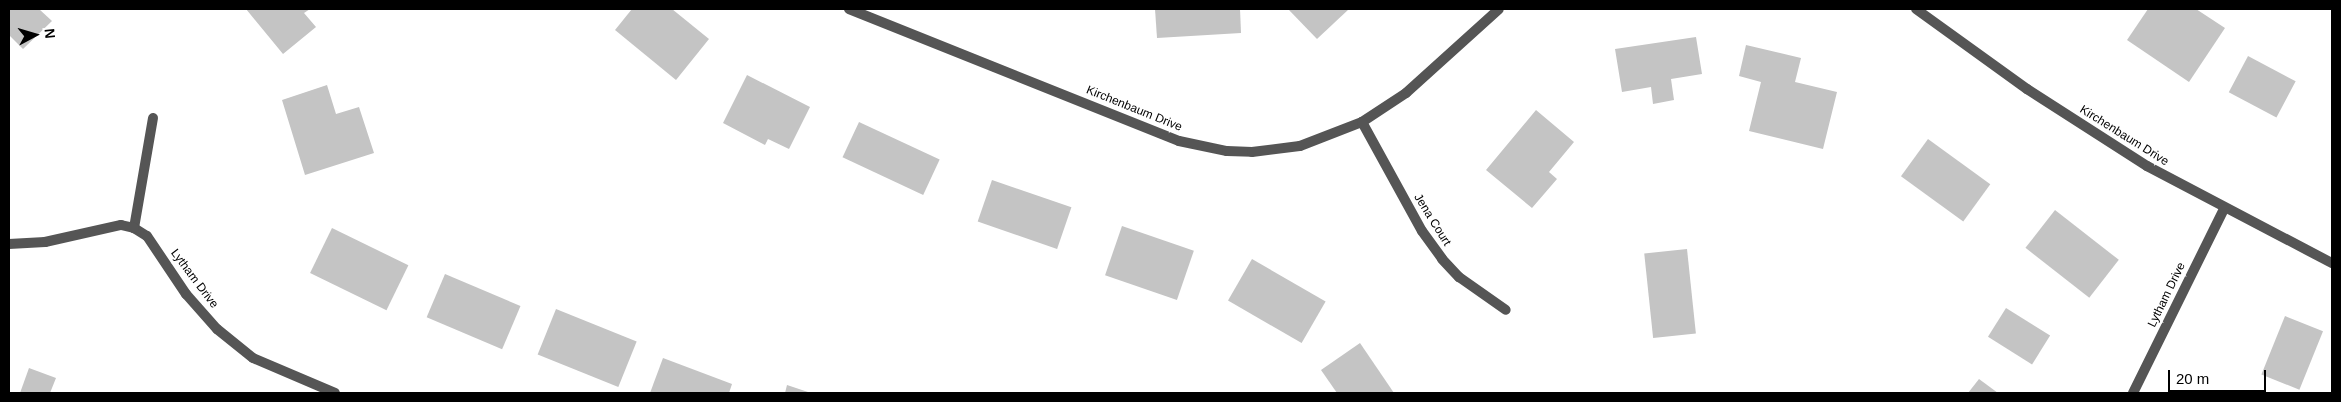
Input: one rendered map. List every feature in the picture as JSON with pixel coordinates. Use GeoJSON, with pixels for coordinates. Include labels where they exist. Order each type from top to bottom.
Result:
{"type":"FeatureCollection","features":[{"type":"Feature","properties":{"kind":"street","name":"Kirchenbaum Drive"},"geometry":{"type":"LineString","coordinates":[[849,9],[1179,142],[1227,151],[1252,152],[1300,146],[1362,122],[1406,93],[1499,9]]}},
{"type":"Feature","properties":{"kind":"street","name":"Kirchenbaum Drive"},"geometry":{"type":"LineString","coordinates":[[1916,9],[2027,89],[2147,166],[2332,263]]}},
{"type":"Feature","properties":{"kind":"street"},"geometry":{"type":"LineString","coordinates":[[9,244],[45,242],[121,225],[134,228],[153,118]]}},
{"type":"Feature","properties":{"kind":"street","name":"Jena Court"},"geometry":{"type":"LineString","coordinates":[[1362,122],[1422,232],[1442,259],[1459,277],[1506,310]]}},
{"type":"Feature","properties":{"kind":"street","name":"Lytham Drive"},"geometry":{"type":"LineString","coordinates":[[2132,393],[2224,208]]}},
{"type":"Feature","properties":{"kind":"street","name":"Lytham Drive"},"geometry":{"type":"LineString","coordinates":[[134,228],[147,236],[186,294],[216,329],[267,365],[335,393]]}},
{"type":"Feature","properties":{"kind":"building"},"geometry":{"type":"Polygon","coordinates":[[[9,9],[39,9],[52,21],[23,49],[9,35],[9,9]]]}},
{"type":"Feature","properties":{"kind":"building"},"geometry":{"type":"Polygon","coordinates":[[[246,9],[310,9],[304,13],[316,27],[283,54],[246,9]]]}},
{"type":"Feature","properties":{"kind":"building"},"geometry":{"type":"Polygon","coordinates":[[[632,9],[672,9],[709,39],[676,80],[615,30],[632,9]]]}},
{"type":"Feature","properties":{"kind":"building"},"geometry":{"type":"Polygon","coordinates":[[[1155,9],[1240,9],[1241,33],[1157,38],[1155,9]]]}},
{"type":"Feature","properties":{"kind":"building"},"geometry":{"type":"Polygon","coordinates":[[[1288,9],[1349,9],[1317,39],[1288,9]]]}},
{"type":"Feature","properties":{"kind":"building"},"geometry":{"type":"Polygon","coordinates":[[[2148,9],[2196,9],[2225,28],[2189,82],[2127,40],[2148,9]]]}},
{"type":"Feature","properties":{"kind":"building"},"geometry":{"type":"Polygon","coordinates":[[[1696,37],[1702,74],[1671,79],[1674,100],[1653,104],[1651,87],[1622,92],[1615,49],[1696,37]]]}},
{"type":"Feature","properties":{"kind":"building"},"geometry":{"type":"Polygon","coordinates":[[[1746,45],[1801,58],[1795,82],[1837,92],[1823,149],[1749,131],[1761,82],[1739,76],[1746,45]]]}},
{"type":"Feature","properties":{"kind":"building"},"geometry":{"type":"Polygon","coordinates":[[[2248,56],[2296,81],[2276,118],[2229,92],[2248,56]]]}},
{"type":"Feature","properties":{"kind":"building"},"geometry":{"type":"Polygon","coordinates":[[[747,75],[810,107],[789,149],[768,139],[765,145],[723,123],[747,75]]]}},
{"type":"Feature","properties":{"kind":"building"},"geometry":{"type":"Polygon","coordinates":[[[327,85],[336,114],[359,107],[374,153],[305,175],[282,100],[327,85]]]}},
{"type":"Feature","properties":{"kind":"building"},"geometry":{"type":"Polygon","coordinates":[[[1536,110],[1574,142],[1549,172],[1557,179],[1532,208],[1486,170],[1536,110]]]}},
{"type":"Feature","properties":{"kind":"building"},"geometry":{"type":"Polygon","coordinates":[[[859,122],[940,160],[923,195],[843,157],[859,122]]]}},
{"type":"Feature","properties":{"kind":"building"},"geometry":{"type":"Polygon","coordinates":[[[1928,139],[1990,184],[1963,221],[1901,176],[1928,139]]]}},
{"type":"Feature","properties":{"kind":"building"},"geometry":{"type":"Polygon","coordinates":[[[992,180],[1071,207],[1057,249],[978,222],[992,180]]]}},
{"type":"Feature","properties":{"kind":"building"},"geometry":{"type":"Polygon","coordinates":[[[2055,210],[2119,260],[2089,298],[2025,248],[2055,210]]]}},
{"type":"Feature","properties":{"kind":"building"},"geometry":{"type":"Polygon","coordinates":[[[1122,226],[1194,251],[1177,300],[1105,275],[1122,226]]]}},
{"type":"Feature","properties":{"kind":"building"},"geometry":{"type":"Polygon","coordinates":[[[332,228],[408,265],[386,310],[310,273],[332,228]]]}},
{"type":"Feature","properties":{"kind":"building"},"geometry":{"type":"Polygon","coordinates":[[[1687,249],[1696,334],[1653,338],[1644,253],[1687,249]]]}},
{"type":"Feature","properties":{"kind":"building"},"geometry":{"type":"Polygon","coordinates":[[[1252,259],[1326,302],[1302,343],[1228,301],[1252,259]]]}},
{"type":"Feature","properties":{"kind":"building"},"geometry":{"type":"Polygon","coordinates":[[[445,274],[520,306],[502,349],[427,317],[445,274]]]}},
{"type":"Feature","properties":{"kind":"building"},"geometry":{"type":"Polygon","coordinates":[[[2006,308],[2050,336],[2032,364],[1988,337],[2006,308]]]}},
{"type":"Feature","properties":{"kind":"building"},"geometry":{"type":"Polygon","coordinates":[[[556,309],[637,342],[618,387],[538,354],[556,309]]]}},
{"type":"Feature","properties":{"kind":"building"},"geometry":{"type":"Polygon","coordinates":[[[2285,316],[2323,331],[2299,390],[2261,374],[2285,316]]]}},
{"type":"Feature","properties":{"kind":"building"},"geometry":{"type":"Polygon","coordinates":[[[1360,343],[1394,393],[1337,393],[1321,370],[1360,343]]]}},
{"type":"Feature","properties":{"kind":"building"},"geometry":{"type":"Polygon","coordinates":[[[663,358],[732,384],[729,393],[650,393],[663,358]]]}},
{"type":"Feature","properties":{"kind":"building"},"geometry":{"type":"Polygon","coordinates":[[[29,368],[56,378],[50,393],[20,393],[29,368]]]}},
{"type":"Feature","properties":{"kind":"building"},"geometry":{"type":"Polygon","coordinates":[[[1979,379],[1998,393],[1968,393],[1979,379]]]}},
{"type":"Feature","properties":{"kind":"building"},"geometry":{"type":"Polygon","coordinates":[[[787,385],[811,393],[785,393],[787,385]]]}}]}
